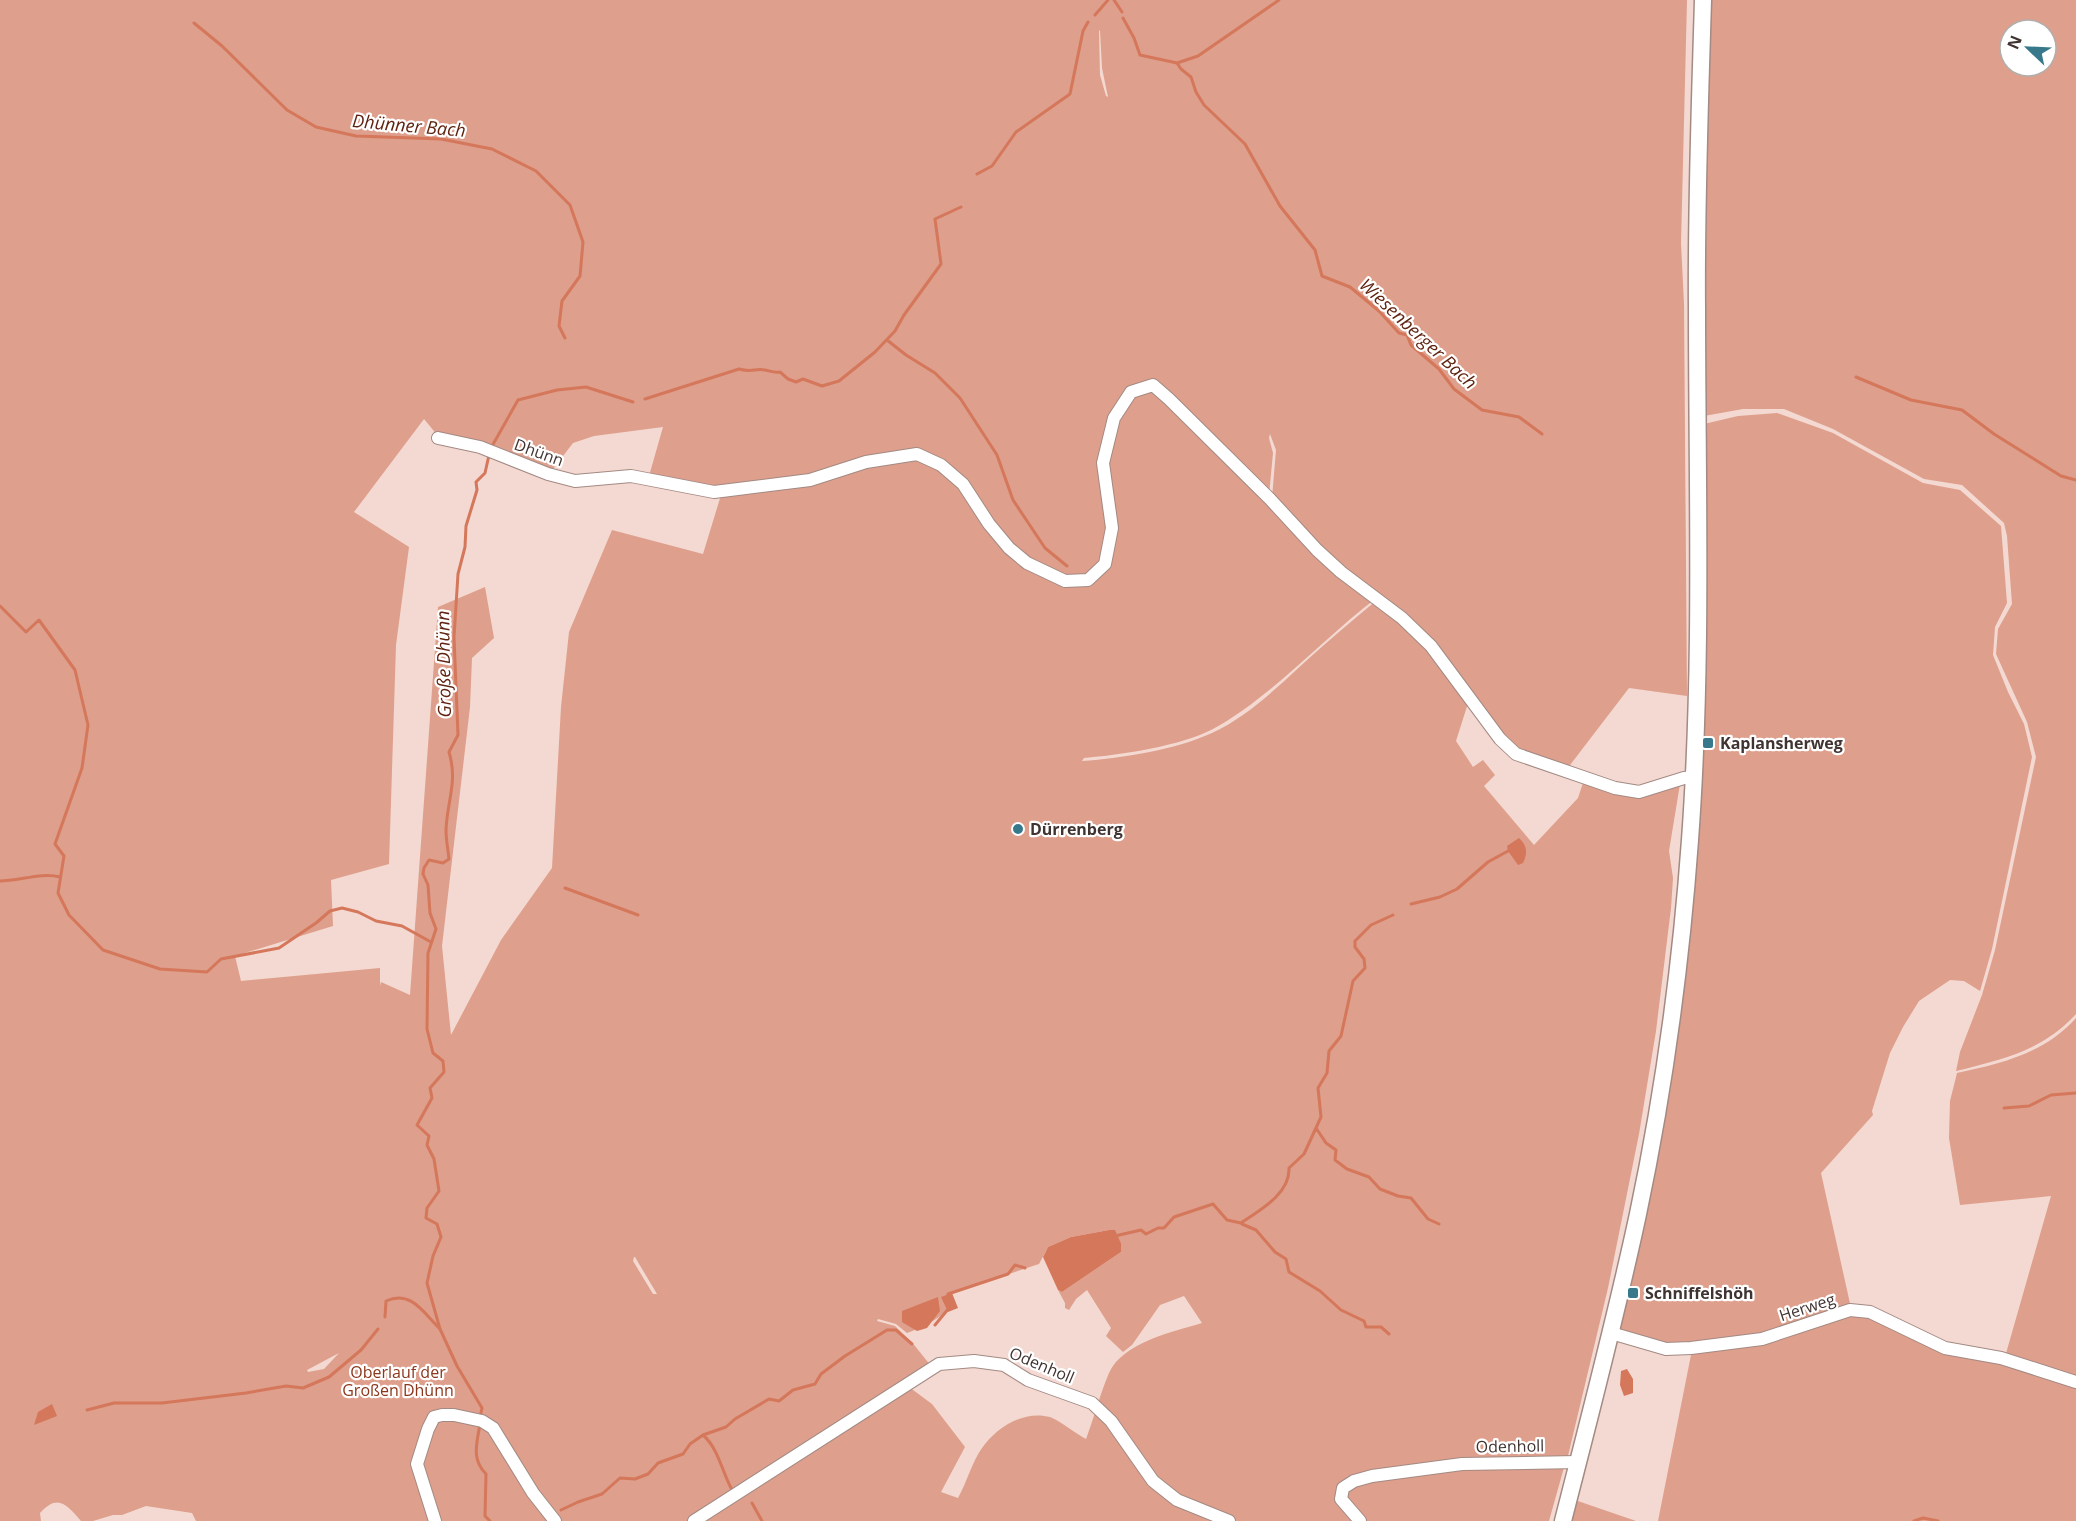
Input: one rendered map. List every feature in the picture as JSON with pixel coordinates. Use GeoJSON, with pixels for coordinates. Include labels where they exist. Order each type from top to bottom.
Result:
{"type":"FeatureCollection","features":[{"type":"Feature","properties":{"kind":"main road"},"geometry":{"type":"LineString","coordinates":[[1563,1521],[1611,1333],[1640,1202],[1669,1035],[1682,929],[1695,777],[1700,605],[1697,296],[1702,0]]}},
{"type":"Feature","properties":{"kind":"street","name":"Dhünn"},"geometry":{"type":"LineString","coordinates":[[438,438],[480,447],[548,474],[576,481],[631,476],[714,492],[810,480],[866,462],[917,454],[941,465],[963,484],[989,524],[1009,548],[1027,563],[1065,581],[1088,580],[1105,564],[1112,528],[1103,463],[1114,418],[1131,392],[1153,386],[1270,499],[1317,550],[1341,572],[1402,618],[1431,646],[1500,739],[1516,754],[1615,788],[1639,792],[1684,778],[1695,777]]}},
{"type":"Feature","properties":{"kind":"street","name":"Herweg"},"geometry":{"type":"LineString","coordinates":[[1611,1333],[1666,1349],[1691,1348],[1762,1339],[1850,1310],[1862,1310],[1945,1348],[2001,1358],[2076,1382]]}},
{"type":"Feature","properties":{"kind":"street","name":"Odenholl"},"geometry":{"type":"LineString","coordinates":[[694,1521],[939,1364],[974,1361],[1005,1365],[1028,1380],[1092,1402],[1111,1421],[1153,1481],[1177,1500],[1229,1521]]}},
{"type":"Feature","properties":{"kind":"street"},"geometry":{"type":"LineString","coordinates":[[435,1521],[417,1464],[434,1417],[442,1415],[482,1421],[493,1428],[533,1493],[555,1521]]}},
{"type":"Feature","properties":{"kind":"street","name":"Odenholl"},"geometry":{"type":"LineString","coordinates":[[1360,1521],[1341,1499],[1343,1488],[1354,1481],[1372,1476],[1462,1464],[1578,1462]]}},
{"type":"Feature","properties":{"kind":"green space","name":"Oberlauf der Großen Dhünn"},"geometry":{"type":"Polygon","coordinates":[[[0,0],[1687,0],[1681,243],[1684,304],[1687,696],[1629,688],[1567,769],[1516,752],[1501,738],[1431,644],[1403,617],[1341,570],[1318,549],[1272,498],[1276,450],[1270,434],[1273,453],[1269,495],[1171,397],[1154,384],[1130,390],[1111,415],[1100,462],[1110,530],[1103,563],[1086,577],[1065,578],[1028,562],[1011,547],[992,524],[966,480],[939,460],[918,452],[866,461],[810,478],[715,489],[649,476],[663,427],[594,436],[573,443],[550,473],[476,443],[438,436],[424,419],[354,512],[409,547],[396,645],[389,864],[331,880],[333,926],[235,956],[241,981],[380,968],[380,986],[381,982],[410,995],[438,607],[485,587],[494,638],[472,658],[470,707],[442,946],[451,1035],[501,940],[552,868],[561,707],[569,632],[612,530],[703,554],[721,495],[811,483],[868,464],[917,457],[941,468],[961,486],[986,526],[1026,565],[1065,583],[1089,582],[1108,566],[1115,523],[1105,462],[1116,419],[1133,394],[1154,389],[1315,551],[1375,599],[1276,685],[1213,729],[1168,745],[1084,758],[1082,761],[1165,749],[1197,739],[1228,725],[1271,693],[1377,600],[1429,647],[1469,700],[1456,741],[1473,767],[1483,760],[1495,775],[1484,786],[1534,845],[1578,798],[1584,780],[1611,790],[1633,794],[1644,793],[1670,784],[1680,784],[1669,851],[1673,878],[1671,908],[1656,1031],[1639,1134],[1608,1288],[1567,1460],[1462,1462],[1387,1473],[1389,1475],[1462,1465],[1565,1464],[1549,1521],[696,1521],[909,1387],[932,1404],[965,1447],[941,1492],[958,1498],[982,1448],[995,1433],[1012,1422],[1031,1416],[1050,1417],[1086,1439],[1109,1373],[1125,1353],[1150,1340],[1202,1323],[1184,1296],[1160,1305],[1132,1345],[1123,1352],[1106,1336],[1111,1328],[1087,1290],[1076,1299],[1069,1310],[1065,1308],[1065,1303],[1058,1290],[1062,1292],[1121,1252],[1121,1243],[1115,1231],[1109,1230],[1071,1237],[1048,1247],[1039,1264],[945,1297],[944,1302],[948,1309],[944,1313],[907,1333],[896,1324],[878,1319],[877,1321],[895,1326],[931,1366],[691,1521],[196,1521],[192,1513],[146,1506],[122,1515],[81,1521],[67,1506],[57,1503],[46,1507],[40,1513],[41,1521],[0,1521],[0,0]],[[1100,30],[1100,75],[1108,97],[1102,68],[1100,30]],[[635,1257],[633,1261],[653,1294],[657,1294],[635,1257]],[[339,1353],[307,1370],[308,1372],[324,1369],[339,1353]]]}},
{"type":"Feature","properties":{"kind":"green space"},"geometry":{"type":"Polygon","coordinates":[[[1709,0],[2076,0],[2076,1014],[2050,1037],[2021,1052],[1956,1071],[1960,1052],[1982,995],[1995,950],[2036,757],[2027,722],[1996,654],[1998,629],[2012,604],[2004,523],[1962,485],[1924,479],[1833,429],[1784,409],[1743,409],[1704,416],[1709,0]]]}},
{"type":"Feature","properties":{"kind":"green space"},"geometry":{"type":"Polygon","coordinates":[[[1777,413],[1833,433],[1923,483],[1960,490],[2001,526],[2007,603],[1995,627],[1993,655],[2024,724],[2032,757],[1992,949],[1980,991],[1964,981],[1950,980],[1919,1001],[1890,1053],[1872,1111],[1873,1115],[1821,1173],[1851,1308],[1748,1339],[1665,1344],[1616,1334],[1687,930],[1704,424],[1738,416],[1777,413]]]}},
{"type":"Feature","properties":{"kind":"green space"},"geometry":{"type":"Polygon","coordinates":[[[2076,1018],[2076,1379],[2005,1357],[2051,1196],[1960,1205],[1949,1138],[1950,1101],[1957,1073],[1990,1066],[2021,1055],[2051,1040],[2076,1018]]]}},
{"type":"Feature","properties":{"kind":"green space"},"geometry":{"type":"Polygon","coordinates":[[[1862,1312],[1904,1333],[2001,1359],[2076,1384],[2076,1521],[1658,1521],[1692,1350],[1862,1312]]]}},
{"type":"Feature","properties":{"kind":"green space"},"geometry":{"type":"Polygon","coordinates":[[[1572,1499],[1636,1521],[1566,1521],[1572,1499]]]}},
{"type":"Feature","properties":{"kind":"shaded area"},"geometry":{"type":"Polygon","coordinates":[[[1519,838],[1524,843],[1526,856],[1523,863],[1518,865],[1507,846],[1519,838]]]}},
{"type":"Feature","properties":{"kind":"shaded area"},"geometry":{"type":"Polygon","coordinates":[[[1115,1230],[1121,1243],[1121,1252],[1062,1292],[1058,1290],[1043,1257],[1048,1247],[1071,1237],[1115,1230]]]}},
{"type":"Feature","properties":{"kind":"shaded area"},"geometry":{"type":"Polygon","coordinates":[[[952,1293],[958,1308],[948,1312],[941,1297],[952,1293]]]}},
{"type":"Feature","properties":{"kind":"shaded area"},"geometry":{"type":"Polygon","coordinates":[[[938,1297],[940,1311],[927,1328],[917,1331],[902,1322],[902,1311],[938,1297]]]}},
{"type":"Feature","properties":{"kind":"shaded area"},"geometry":{"type":"Polygon","coordinates":[[[1627,1369],[1633,1379],[1633,1393],[1624,1396],[1620,1385],[1621,1371],[1627,1369]]]}},
{"type":"Feature","properties":{"kind":"shaded area"},"geometry":{"type":"Polygon","coordinates":[[[52,1404],[57,1416],[34,1425],[38,1412],[52,1404]]]}},
{"type":"Feature","properties":{"kind":"waterway","name":"Große Dhünn"},"geometry":{"type":"LineString","coordinates":[[1095,15],[1108,0]]}},
{"type":"Feature","properties":{"kind":"waterway"},"geometry":{"type":"LineString","coordinates":[[1114,0],[1122,12]]}},
{"type":"Feature","properties":{"kind":"waterway"},"geometry":{"type":"LineString","coordinates":[[1177,63],[1198,56],[1279,0]]}},
{"type":"Feature","properties":{"kind":"waterway","name":"Wiesenberger Bach"},"geometry":{"type":"LineString","coordinates":[[1123,18],[1140,55],[1177,63],[1191,77],[1204,105],[1245,144],[1280,206],[1315,250],[1322,276],[1350,287],[1379,311],[1399,333],[1407,335],[1411,345],[1439,369],[1454,389],[1482,410],[1519,417],[1542,434]]}},
{"type":"Feature","properties":{"kind":"waterway","name":"Große Dhünn"},"geometry":{"type":"LineString","coordinates":[[977,174],[992,166],[1016,132],[1070,94],[1083,31],[1088,22]]}},
{"type":"Feature","properties":{"kind":"waterway","name":"Dhünner Bach"},"geometry":{"type":"LineString","coordinates":[[194,23],[222,46],[287,110],[316,127],[356,136],[441,139],[492,149],[536,171],[570,205],[583,242],[580,276],[562,301],[559,326],[565,338]]}},
{"type":"Feature","properties":{"kind":"waterway","name":"Große Dhünn"},"geometry":{"type":"LineString","coordinates":[[645,399],[739,369],[780,372],[796,382],[803,379],[822,386],[839,381],[875,352],[895,331],[941,264],[935,219],[961,207]]}},
{"type":"Feature","properties":{"kind":"waterway"},"geometry":{"type":"LineString","coordinates":[[887,340],[935,373],[960,398],[997,455],[1013,500],[1045,548],[1067,566]]}},
{"type":"Feature","properties":{"kind":"waterway"},"geometry":{"type":"LineString","coordinates":[[1856,377],[1911,400],[1962,410],[1994,434],[2061,476],[2076,480]]}},
{"type":"Feature","properties":{"kind":"waterway","name":"Große Dhünn"},"geometry":{"type":"LineString","coordinates":[[491,448],[518,400],[557,390],[586,387],[633,402]]}},
{"type":"Feature","properties":{"kind":"waterway","name":"Große Dhünn"},"geometry":{"type":"LineString","coordinates":[[480,1417],[482,1408],[457,1366],[440,1329],[427,1283],[433,1256],[441,1237],[437,1224],[426,1218],[427,1208],[439,1191],[434,1159],[427,1145],[429,1136],[417,1125],[432,1098],[430,1088],[444,1072],[443,1061],[433,1053],[427,1029],[428,953],[436,929],[430,913],[428,885],[423,874],[429,860],[443,863],[449,859],[446,830],[452,773],[449,752],[458,735],[454,637],[458,574],[465,547],[466,526],[477,490],[476,482],[485,473],[489,455]]}},
{"type":"Feature","properties":{"kind":"waterway"},"geometry":{"type":"LineString","coordinates":[[0,606],[26,632],[39,620],[75,670],[88,725],[82,768],[55,844],[64,856],[58,893],[69,915],[103,950],[160,969],[207,972],[221,959],[279,948],[330,911],[342,908],[358,912],[376,921],[402,926],[431,942]]}},
{"type":"Feature","properties":{"kind":"waterway"},"geometry":{"type":"LineString","coordinates":[[1411,904],[1440,897],[1457,889],[1488,862],[1508,851]]}},
{"type":"Feature","properties":{"kind":"waterway"},"geometry":{"type":"LineString","coordinates":[[0,881],[38,876],[60,877]]}},
{"type":"Feature","properties":{"kind":"waterway"},"geometry":{"type":"LineString","coordinates":[[565,888],[638,915]]}},
{"type":"Feature","properties":{"kind":"waterway"},"geometry":{"type":"LineString","coordinates":[[1115,1236],[1141,1230],[1146,1234],[1158,1228],[1164,1228],[1174,1217],[1213,1204],[1227,1220],[1241,1223],[1265,1207],[1279,1193],[1285,1186],[1289,1168],[1304,1154],[1321,1117],[1318,1088],[1327,1073],[1329,1051],[1341,1036],[1353,981],[1365,968],[1364,959],[1355,947],[1355,941],[1371,925],[1393,915]]}},
{"type":"Feature","properties":{"kind":"waterway"},"geometry":{"type":"LineString","coordinates":[[2004,1108],[2029,1106],[2051,1095],[2076,1093]]}},
{"type":"Feature","properties":{"kind":"waterway"},"geometry":{"type":"LineString","coordinates":[[1316,1128],[1326,1143],[1336,1150],[1335,1160],[1347,1169],[1369,1177],[1380,1189],[1411,1198],[1428,1219],[1439,1224]]}},
{"type":"Feature","properties":{"kind":"waterway"},"geometry":{"type":"LineString","coordinates":[[1242,1224],[1256,1230],[1275,1252],[1286,1259],[1289,1272],[1320,1291],[1341,1310],[1364,1321],[1366,1327],[1381,1327],[1389,1334]]}},
{"type":"Feature","properties":{"kind":"waterway"},"geometry":{"type":"LineString","coordinates":[[949,1297],[948,1294],[1008,1274],[1015,1265],[1025,1268]]}},
{"type":"Feature","properties":{"kind":"waterway"},"geometry":{"type":"LineString","coordinates":[[385,1317],[386,1301],[403,1298],[416,1304],[439,1328]]}},
{"type":"Feature","properties":{"kind":"waterway"},"geometry":{"type":"LineString","coordinates":[[935,1325],[949,1308]]}},
{"type":"Feature","properties":{"kind":"waterway"},"geometry":{"type":"LineString","coordinates":[[87,1410],[114,1403],[162,1403],[286,1386],[303,1388],[329,1377],[361,1350],[378,1329]]}},
{"type":"Feature","properties":{"kind":"waterway"},"geometry":{"type":"LineString","coordinates":[[561,1510],[602,1494],[620,1478],[635,1479],[648,1474],[658,1463],[683,1454],[690,1444],[703,1435],[726,1427],[769,1399],[779,1401],[793,1390],[815,1384],[821,1374],[887,1330],[896,1330],[912,1344]]}},
{"type":"Feature","properties":{"kind":"waterway","name":"Große Dhünn"},"geometry":{"type":"LineString","coordinates":[[480,1424],[477,1457],[478,1463],[486,1474],[485,1516],[490,1521]]}},
{"type":"Feature","properties":{"kind":"waterway"},"geometry":{"type":"LineString","coordinates":[[703,1435],[716,1453],[731,1488]]}},
{"type":"Feature","properties":{"kind":"waterway"},"geometry":{"type":"LineString","coordinates":[[752,1503],[762,1521]]}},
{"type":"Feature","properties":{"kind":"waterway"},"geometry":{"type":"LineString","coordinates":[[1914,1521],[1923,1518],[1938,1521]]}},
{"type":"Feature","properties":{"kind":"place","name":"Kaplansherweg"},"geometry":{"type":"Point","coordinates":[1708,743]}},
{"type":"Feature","properties":{"kind":"place","name":"Dürrenberg"},"geometry":{"type":"Point","coordinates":[1018,829]}},
{"type":"Feature","properties":{"kind":"place","name":"Schniffelshöh"},"geometry":{"type":"Point","coordinates":[1633,1293]}}]}
